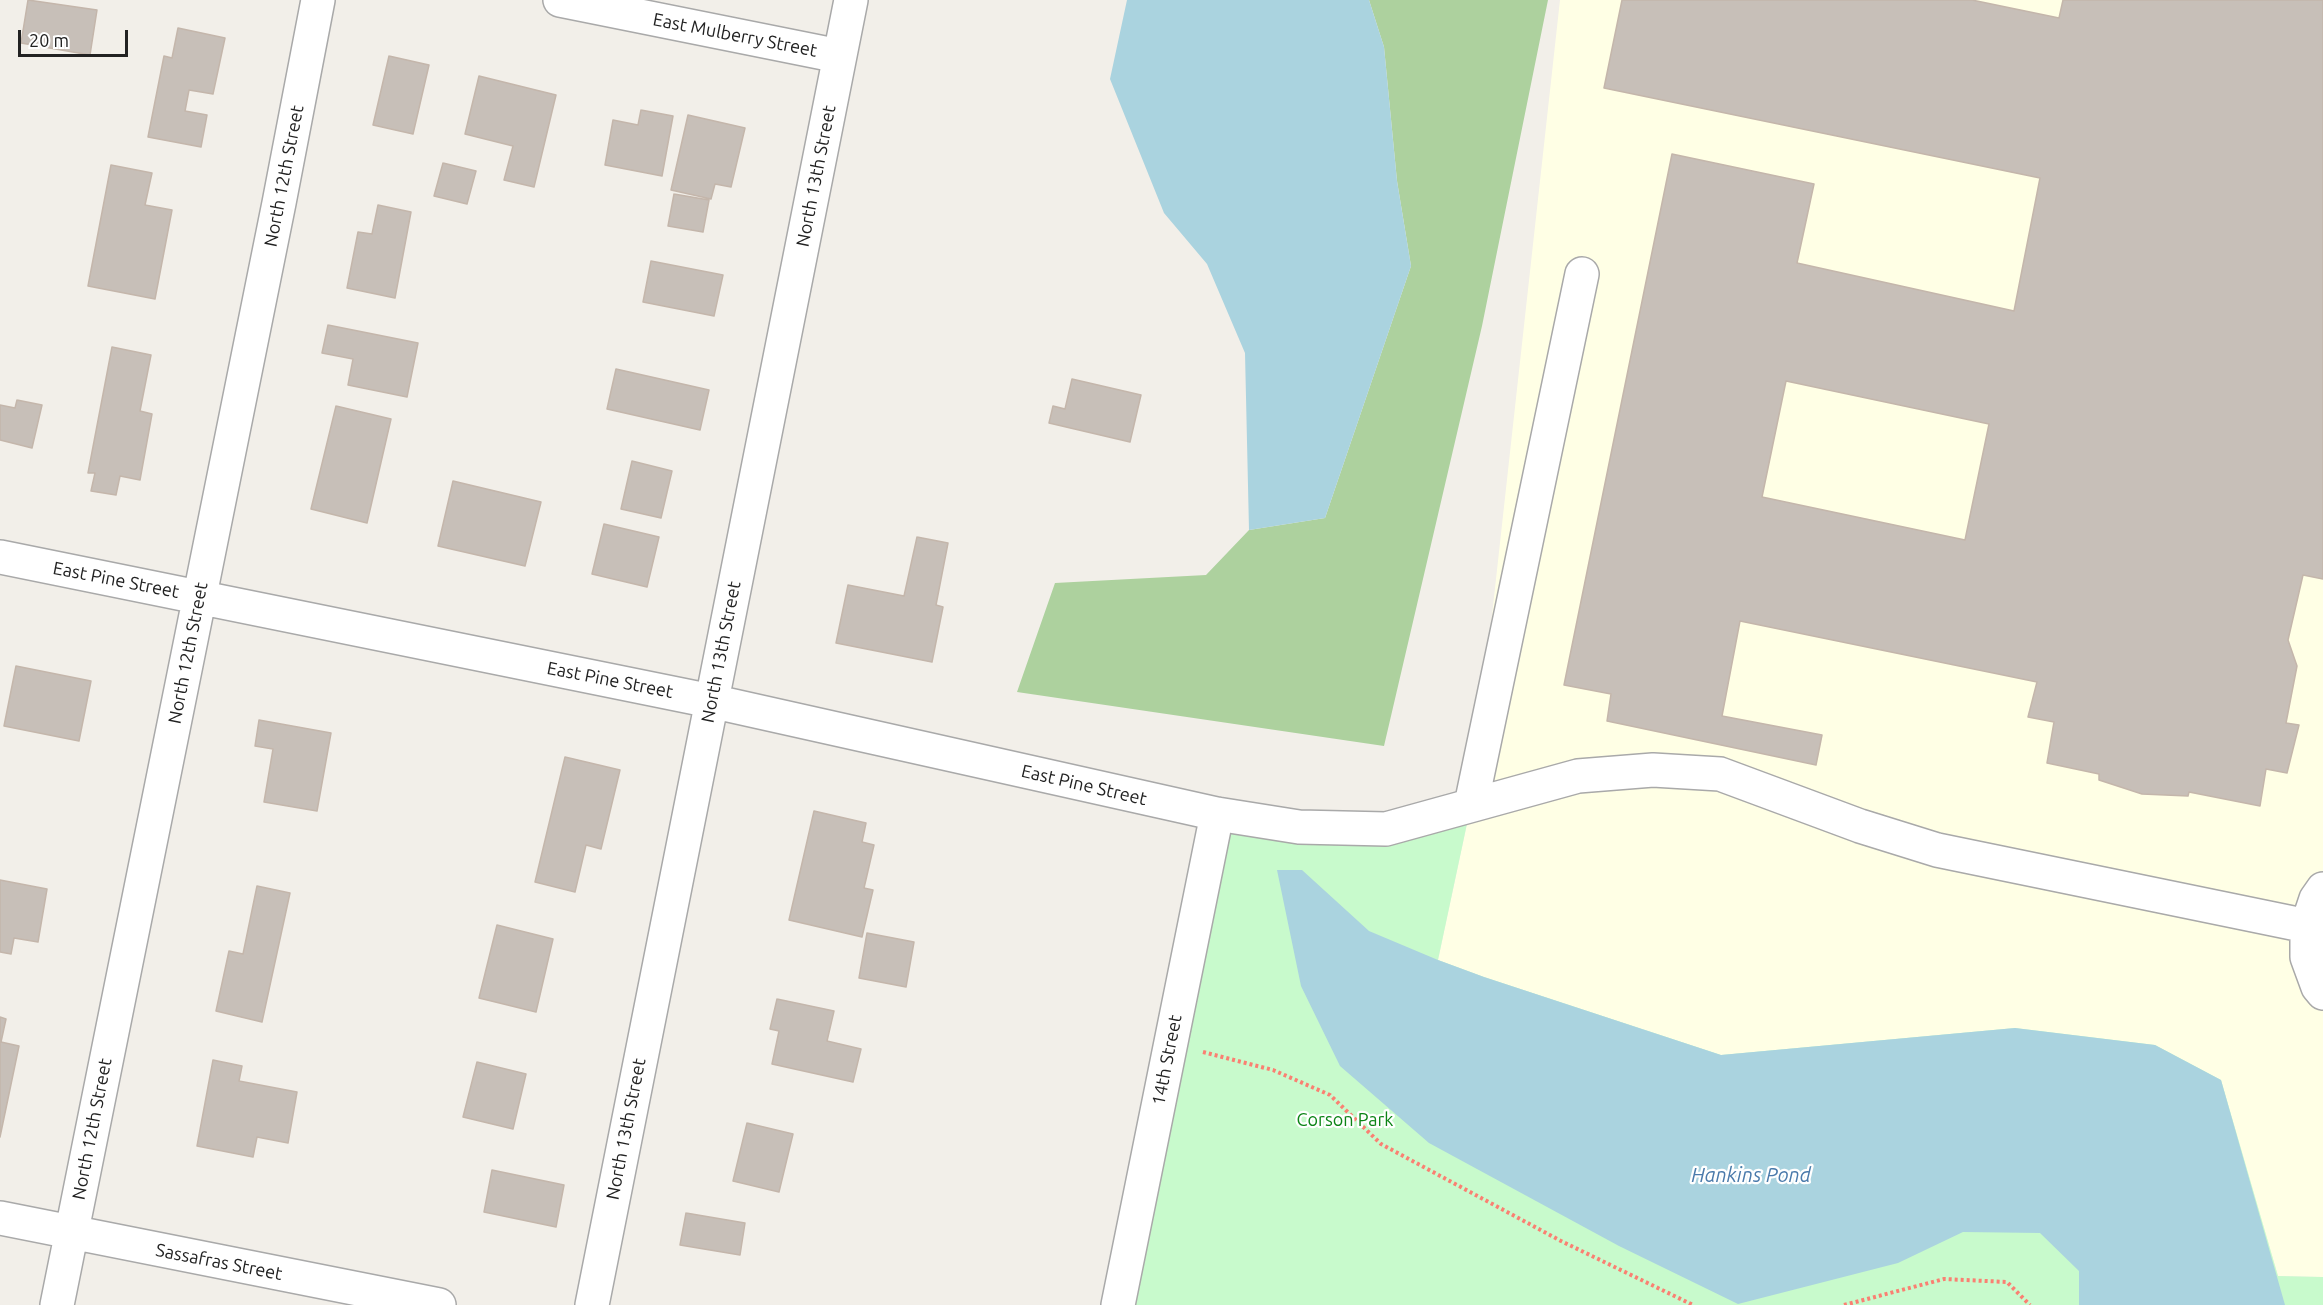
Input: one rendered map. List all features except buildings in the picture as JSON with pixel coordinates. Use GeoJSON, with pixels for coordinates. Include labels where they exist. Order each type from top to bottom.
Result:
{"type":"FeatureCollection","features":[{"type":"Feature","properties":{"kind":"street","name":"North 12th Street"},"geometry":{"type":"LineString","coordinates":[[57,1305],[318,0]]}},
{"type":"Feature","properties":{"kind":"street","name":"East Mulberry Street"},"geometry":{"type":"LineString","coordinates":[[560,0],[839,56]]}},
{"type":"Feature","properties":{"kind":"street","name":"North 13th Street"},"geometry":{"type":"LineString","coordinates":[[592,1305],[851,0]]}},
{"type":"Feature","properties":{"kind":"street"},"geometry":{"type":"LineString","coordinates":[[1471,806],[1582,274]]}},
{"type":"Feature","properties":{"kind":"street","name":"East Pine Street"},"geometry":{"type":"LineString","coordinates":[[0,557],[711,701],[1217,814],[1299,827],[1386,829],[1578,776],[1653,770],[1720,774],[1860,826],[1937,850],[2307,926]]}},
{"type":"Feature","properties":{"kind":"street","name":"14th Street"},"geometry":{"type":"LineString","coordinates":[[1118,1305],[1217,814]]}},
{"type":"Feature","properties":{"kind":"street"},"geometry":{"type":"LineString","coordinates":[[2323,889],[2316,899],[2307,926],[2307,957],[2318,987],[2323,993]]}},
{"type":"Feature","properties":{"kind":"street","name":"Sassafras Street"},"geometry":{"type":"LineString","coordinates":[[0,1218],[439,1305]]}},
{"type":"Feature","properties":{"kind":"path"},"geometry":{"type":"LineString","coordinates":[[1170,1043],[1274,1070],[1330,1095],[1381,1144],[1561,1241],[1693,1305]]}},
{"type":"Feature","properties":{"kind":"path"},"geometry":{"type":"LineString","coordinates":[[1844,1305],[1944,1279],[2007,1282],[2030,1305]]}},
{"type":"Feature","properties":{"kind":"shaded area"},"geometry":{"type":"Polygon","coordinates":[[[1560,0],[2323,0],[2323,1277],[2278,1276],[2221,1080],[2015,1028],[1721,1055],[1438,960],[1471,805],[1560,0]]]}},
{"type":"Feature","properties":{"kind":"green space"},"geometry":{"type":"Polygon","coordinates":[[[1369,0],[1548,0],[1482,326],[1384,746],[1017,692],[1055,583],[1206,575],[1249,530],[1325,518],[1411,266],[1397,181],[1384,47],[1369,0]]]}},
{"type":"Feature","properties":{"kind":"green space","name":"Corson Park"},"geometry":{"type":"Polygon","coordinates":[[[1471,805],[1438,960],[1721,1055],[2015,1028],[2155,1045],[2221,1080],[2278,1276],[2323,1277],[2323,1305],[1118,1305],[1217,814],[1299,827],[1471,805]]]}},
{"type":"Feature","properties":{"kind":"water"},"geometry":{"type":"Polygon","coordinates":[[[1127,0],[1369,0],[1384,47],[1397,181],[1411,266],[1325,518],[1249,530],[1245,353],[1207,264],[1164,213],[1110,79],[1127,0]]]}},
{"type":"Feature","properties":{"kind":"water","name":"Hankins Pond"},"geometry":{"type":"Polygon","coordinates":[[[1277,870],[1302,870],[1369,931],[1438,960],[1721,1055],[2015,1028],[2155,1045],[2221,1080],[2285,1305],[2079,1305],[2079,1271],[2040,1233],[1963,1232],[1898,1263],[1738,1304],[1619,1246],[1429,1143],[1340,1066],[1301,986],[1277,870]]]}}]}
